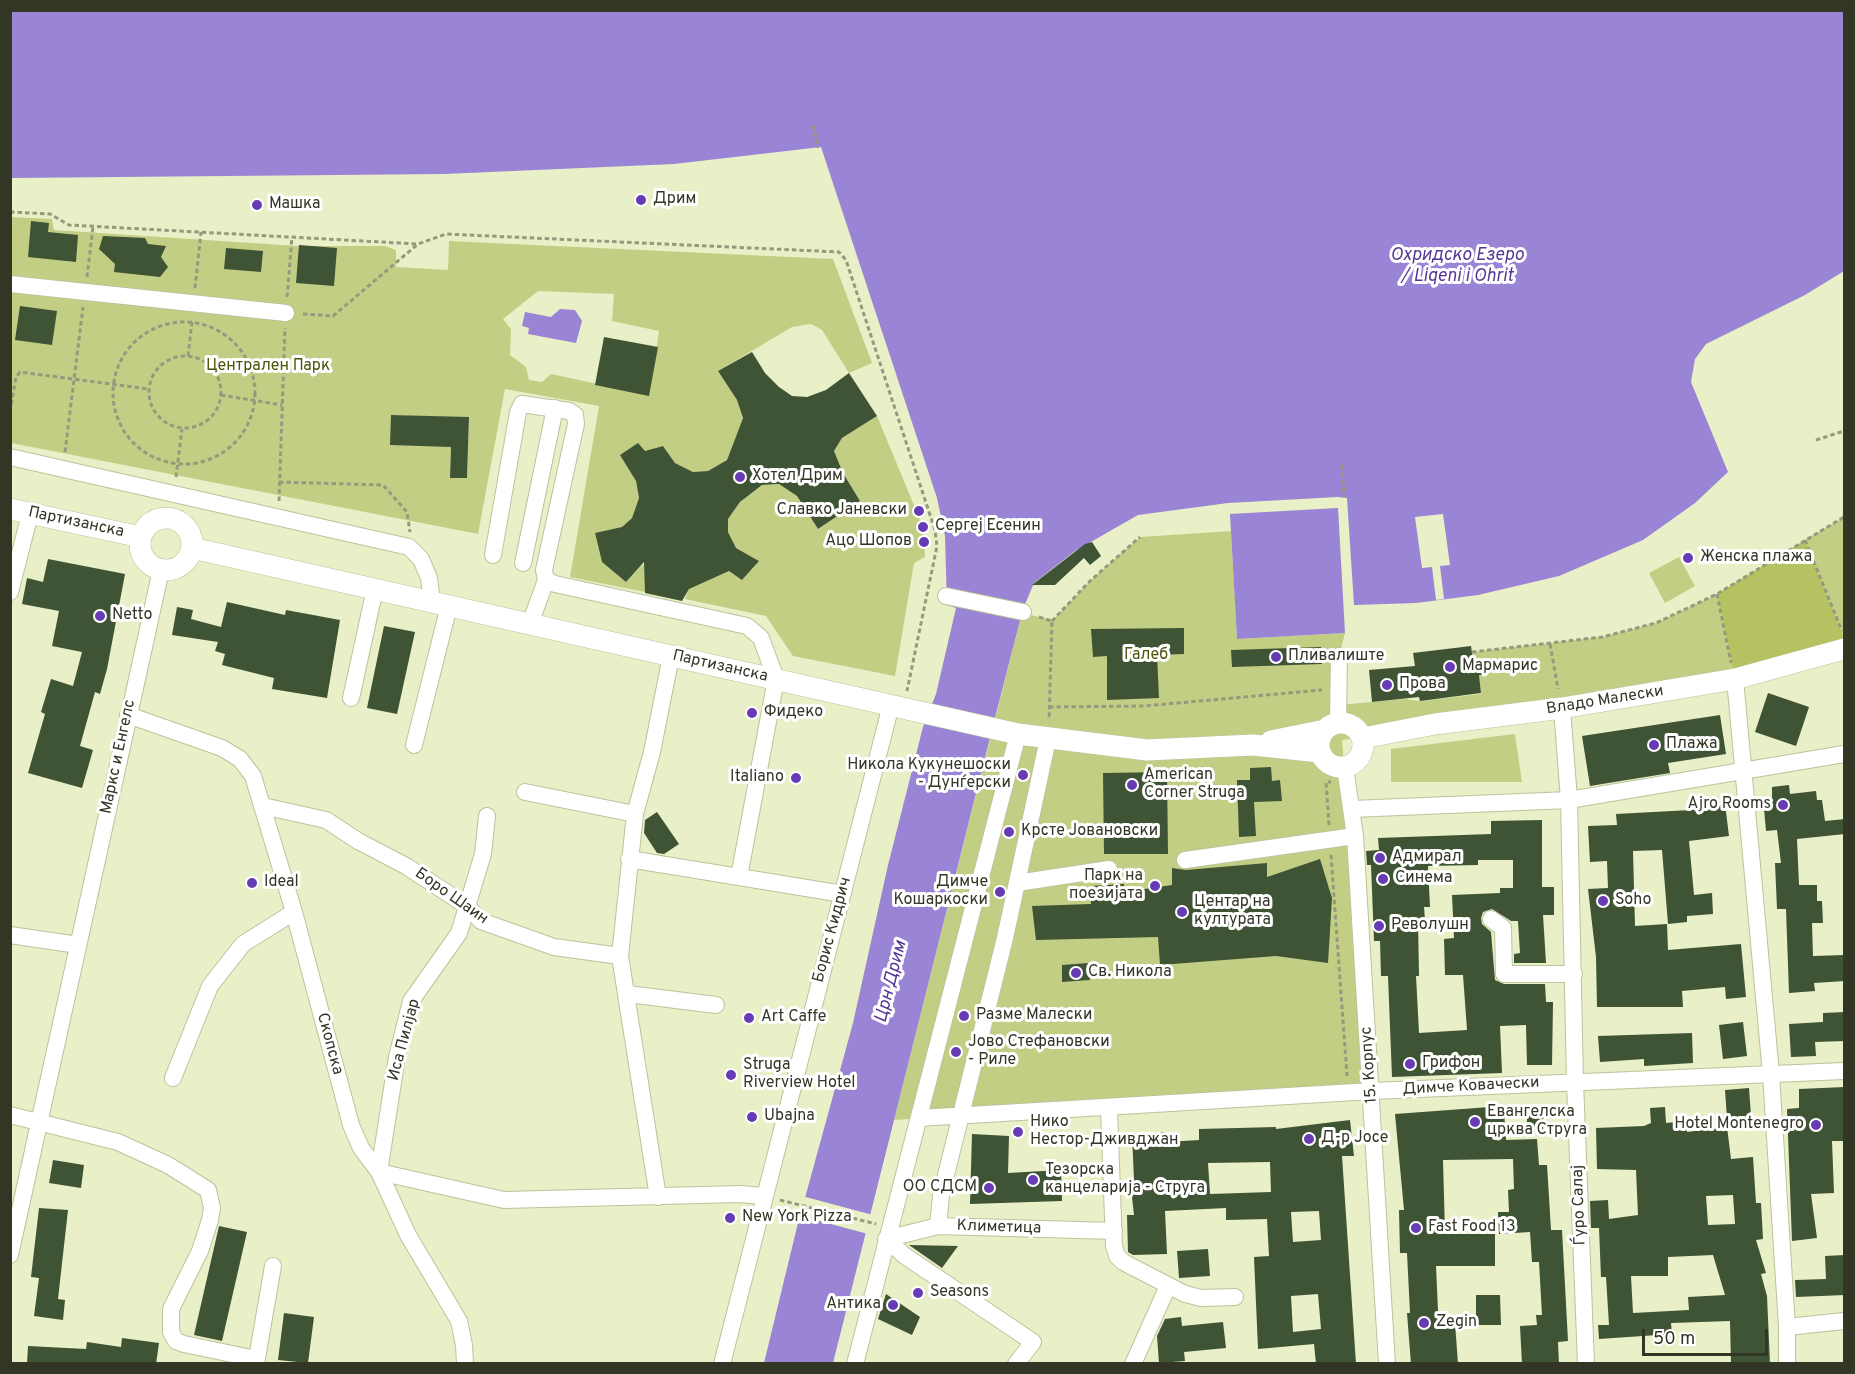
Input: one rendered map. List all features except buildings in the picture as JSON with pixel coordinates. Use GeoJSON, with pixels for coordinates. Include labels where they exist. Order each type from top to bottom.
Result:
{"type":"FeatureCollection","features":[{"type":"Feature","properties":{"kind":"main road","name":"Партизанска"},"geometry":{"type":"LineString","coordinates":[[20,511],[141,537]]}},
{"type":"Feature","properties":{"kind":"main road","name":"Партизанска"},"geometry":{"type":"LineString","coordinates":[[161,570],[146,561],[142,554],[141,537],[145,529],[159,519],[176,519],[189,531],[192,548],[1018,734],[1147,750],[1253,746],[1320,752]]}},
{"type":"Feature","properties":{"kind":"main road"},"geometry":{"type":"LineString","coordinates":[[161,570],[177,568],[190,556],[192,548]]}},
{"type":"Feature","properties":{"kind":"main road","name":"Владо Малески"},"geometry":{"type":"LineString","coordinates":[[1363,738],[1435,724],[1562,708],[1735,679],[1845,649]]}},
{"type":"Feature","properties":{"kind":"main road"},"geometry":{"type":"LineString","coordinates":[[1348,723],[1357,729],[1363,738],[1361,757],[1346,775],[1326,761],[1320,752],[1320,736],[1331,726],[1348,723]]}},
{"type":"Feature","properties":{"kind":"main road","name":"Партизанска"},"geometry":{"type":"LineString","coordinates":[[1253,746],[1331,726]]}},
{"type":"Feature","properties":{"kind":"street"},"geometry":{"type":"LineString","coordinates":[[10,284],[286,312]]}},
{"type":"Feature","properties":{"kind":"street"},"geometry":{"type":"LineString","coordinates":[[493,555],[518,412],[522,404],[555,408],[575,415],[576,424],[544,570],[546,580],[530,624]]}},
{"type":"Feature","properties":{"kind":"street"},"geometry":{"type":"LineString","coordinates":[[523,563],[555,408]]}},
{"type":"Feature","properties":{"kind":"street"},"geometry":{"type":"LineString","coordinates":[[10,457],[409,547],[421,559],[440,604],[414,745]]}},
{"type":"Feature","properties":{"kind":"street"},"geometry":{"type":"LineString","coordinates":[[10,592],[20,511]]}},
{"type":"Feature","properties":{"kind":"street","name":"Маркс и Енгелс"},"geometry":{"type":"LineString","coordinates":[[10,1254],[161,570]]}},
{"type":"Feature","properties":{"kind":"street"},"geometry":{"type":"LineString","coordinates":[[546,580],[555,584],[747,626],[761,638],[776,679],[739,877]]}},
{"type":"Feature","properties":{"kind":"street"},"geometry":{"type":"LineString","coordinates":[[351,698],[375,589]]}},
{"type":"Feature","properties":{"kind":"street"},"geometry":{"type":"LineString","coordinates":[[946,596],[1023,612]]}},
{"type":"Feature","properties":{"kind":"street"},"geometry":{"type":"LineString","coordinates":[[658,1197],[644,1119],[628,994],[620,956],[635,814],[652,752],[671,656]]}},
{"type":"Feature","properties":{"kind":"street"},"geometry":{"type":"LineString","coordinates":[[1331,726],[1338,688],[1339,656]]}},
{"type":"Feature","properties":{"kind":"street"},"geometry":{"type":"LineString","coordinates":[[1735,679],[1772,1074],[1787,1327],[1787,1364]]}},
{"type":"Feature","properties":{"kind":"street","name":"Борис Кидрич"},"geometry":{"type":"LineString","coordinates":[[722,1364],[843,894],[897,706]]}},
{"type":"Feature","properties":{"kind":"street","name":"Ѓуро Салај"},"geometry":{"type":"LineString","coordinates":[[1562,708],[1569,800],[1575,1082],[1586,1364]]}},
{"type":"Feature","properties":{"kind":"street","name":"Скопска"},"geometry":{"type":"LineString","coordinates":[[128,715],[222,748],[240,759],[254,776],[294,912],[351,1125],[361,1148],[379,1172],[408,1235],[459,1321],[465,1364]]}},
{"type":"Feature","properties":{"kind":"street"},"geometry":{"type":"LineString","coordinates":[[855,1364],[1018,734]]}},
{"type":"Feature","properties":{"kind":"street"},"geometry":{"type":"LineString","coordinates":[[938,1226],[941,1195],[1017,883],[1048,739]]}},
{"type":"Feature","properties":{"kind":"street"},"geometry":{"type":"LineString","coordinates":[[1352,809],[1569,800],[1845,754]]}},
{"type":"Feature","properties":{"kind":"street","name":"15. Корпус"},"geometry":{"type":"LineString","coordinates":[[1346,775],[1355,836],[1387,1364]]}},
{"type":"Feature","properties":{"kind":"street"},"geometry":{"type":"LineString","coordinates":[[525,792],[635,814]]}},
{"type":"Feature","properties":{"kind":"street","name":"Боро Шаин"},"geometry":{"type":"LineString","coordinates":[[263,806],[326,820],[467,906],[481,921],[554,947],[620,956]]}},
{"type":"Feature","properties":{"kind":"street","name":"Иса Пилјар"},"geometry":{"type":"LineString","coordinates":[[379,1172],[397,1057],[411,1001],[459,933],[483,854],[488,816]]}},
{"type":"Feature","properties":{"kind":"street"},"geometry":{"type":"LineString","coordinates":[[1185,860],[1355,836]]}},
{"type":"Feature","properties":{"kind":"street"},"geometry":{"type":"LineString","coordinates":[[629,859],[843,894]]}},
{"type":"Feature","properties":{"kind":"street"},"geometry":{"type":"LineString","coordinates":[[1017,883],[1109,869]]}},
{"type":"Feature","properties":{"kind":"street"},"geometry":{"type":"LineString","coordinates":[[173,1078],[210,986],[243,944],[294,912]]}},
{"type":"Feature","properties":{"kind":"street"},"geometry":{"type":"LineString","coordinates":[[1491,919],[1503,928],[1504,974],[1574,974]]}},
{"type":"Feature","properties":{"kind":"street"},"geometry":{"type":"LineString","coordinates":[[10,935],[78,945]]}},
{"type":"Feature","properties":{"kind":"street"},"geometry":{"type":"LineString","coordinates":[[628,994],[716,1005]]}},
{"type":"Feature","properties":{"kind":"street","name":"Димче Ковачески"},"geometry":{"type":"LineString","coordinates":[[919,1118],[1109,1109],[1372,1091],[1845,1071]]}},
{"type":"Feature","properties":{"kind":"street"},"geometry":{"type":"LineString","coordinates":[[1109,1109],[1114,1246],[1118,1256],[1124,1262],[1168,1286],[1201,1298],[1235,1297]]}},
{"type":"Feature","properties":{"kind":"street"},"geometry":{"type":"LineString","coordinates":[[10,1115],[118,1142],[159,1160],[208,1190],[212,1208],[210,1220],[200,1251],[171,1309],[171,1332],[176,1341],[256,1361],[273,1266]]}},
{"type":"Feature","properties":{"kind":"street"},"geometry":{"type":"LineString","coordinates":[[379,1172],[504,1200],[740,1194],[765,1196]]}},
{"type":"Feature","properties":{"kind":"street","name":"Климетица"},"geometry":{"type":"LineString","coordinates":[[888,1233],[938,1226],[1114,1231]]}},
{"type":"Feature","properties":{"kind":"street"},"geometry":{"type":"LineString","coordinates":[[888,1233],[905,1256],[1033,1342],[1016,1364]]}},
{"type":"Feature","properties":{"kind":"street"},"geometry":{"type":"LineString","coordinates":[[1133,1364],[1168,1286]]}},
{"type":"Feature","properties":{"kind":"street"},"geometry":{"type":"LineString","coordinates":[[1787,1327],[1845,1321]]}},
{"type":"Feature","properties":{"kind":"path"},"geometry":{"type":"LineString","coordinates":[[813,125],[818,147]]}},
{"type":"Feature","properties":{"kind":"path"},"geometry":{"type":"LineString","coordinates":[[10,212],[50,214],[69,225],[418,244]]}},
{"type":"Feature","properties":{"kind":"path"},"geometry":{"type":"LineString","coordinates":[[63,469],[93,226]]}},
{"type":"Feature","properties":{"kind":"path"},"geometry":{"type":"LineString","coordinates":[[286,312],[333,316],[418,244],[446,234],[836,251],[843,256],[935,531],[937,546],[897,706]]}},
{"type":"Feature","properties":{"kind":"path"},"geometry":{"type":"LineString","coordinates":[[278,518],[286,312],[292,237]]}},
{"type":"Feature","properties":{"kind":"path"},"geometry":{"type":"LineString","coordinates":[[192,322],[220,331],[241,349],[254,373],[256,401],[248,427],[231,448],[207,461],[178,464],[157,459],[137,447],[122,429],[114,408],[113,385],[119,363],[132,344],[150,330],[171,323],[192,322]]}},
{"type":"Feature","properties":{"kind":"path"},"geometry":{"type":"LineString","coordinates":[[188,356],[206,362],[218,376],[221,395],[215,413],[201,425],[182,429],[164,422],[152,408],[148,389],[155,372],[169,359],[188,356]]}},
{"type":"Feature","properties":{"kind":"path"},"geometry":{"type":"LineString","coordinates":[[10,412],[17,373],[148,389]]}},
{"type":"Feature","properties":{"kind":"path"},"geometry":{"type":"LineString","coordinates":[[221,395],[282,405]]}},
{"type":"Feature","properties":{"kind":"path"},"geometry":{"type":"LineString","coordinates":[[175,494],[182,429]]}},
{"type":"Feature","properties":{"kind":"path"},"geometry":{"type":"LineString","coordinates":[[1816,440],[1845,431]]}},
{"type":"Feature","properties":{"kind":"path"},"geometry":{"type":"LineString","coordinates":[[1342,465],[1344,497]]}},
{"type":"Feature","properties":{"kind":"path"},"geometry":{"type":"LineString","coordinates":[[279,482],[382,485],[407,512],[409,547]]}},
{"type":"Feature","properties":{"kind":"path"},"geometry":{"type":"LineString","coordinates":[[1472,652],[1602,637],[1656,623],[1717,594],[1845,517]]}},
{"type":"Feature","properties":{"kind":"path"},"geometry":{"type":"LineString","coordinates":[[1048,739],[1053,621],[1090,581],[1140,537]]}},
{"type":"Feature","properties":{"kind":"path"},"geometry":{"type":"LineString","coordinates":[[1804,540],[1845,638]]}},
{"type":"Feature","properties":{"kind":"path"},"geometry":{"type":"LineString","coordinates":[[1717,594],[1735,679]]}},
{"type":"Feature","properties":{"kind":"path"},"geometry":{"type":"LineString","coordinates":[[1023,612],[1053,621]]}},
{"type":"Feature","properties":{"kind":"path"},"geometry":{"type":"LineString","coordinates":[[1550,644],[1562,708]]}},
{"type":"Feature","properties":{"kind":"path"},"geometry":{"type":"LineString","coordinates":[[1050,707],[1144,706],[1338,688]]}},
{"type":"Feature","properties":{"kind":"path"},"geometry":{"type":"LineString","coordinates":[[1346,775],[1326,782],[1348,1093]]}},
{"type":"Feature","properties":{"kind":"path"},"geometry":{"type":"LineString","coordinates":[[765,1196],[888,1233]]}},
{"type":"Feature","properties":{"kind":"green space","name":"Централен Парк"},"geometry":{"type":"Polygon","coordinates":[[[10,217],[52,219],[54,230],[297,246],[385,246],[396,250],[396,267],[448,270],[449,241],[833,259],[872,363],[849,373],[822,330],[811,324],[792,327],[718,371],[737,400],[743,418],[727,460],[708,471],[693,472],[675,463],[663,446],[645,451],[636,481],[639,498],[632,518],[622,527],[595,534],[602,562],[626,582],[641,566],[659,558],[645,582],[645,592],[570,577],[599,406],[505,389],[478,534],[11,443],[10,217]],[[538,291],[503,319],[511,329],[510,355],[526,367],[529,380],[542,382],[551,374],[649,395],[659,331],[612,321],[614,294],[538,291]],[[391,415],[451,447],[450,477],[467,478],[469,418],[391,415]]]}},
{"type":"Feature","properties":{"kind":"green space"},"geometry":{"type":"Polygon","coordinates":[[[877,416],[923,527],[925,557],[914,563],[895,676],[793,656],[766,616],[685,599],[689,588],[729,571],[743,579],[759,561],[736,548],[728,532],[728,519],[740,502],[762,485],[779,484],[797,496],[818,529],[860,501],[843,473],[834,451],[842,438],[877,416]]]}},
{"type":"Feature","properties":{"kind":"green space"},"geometry":{"type":"Polygon","coordinates":[[[1844,517],[1844,638],[1805,540],[1844,517]]]}},
{"type":"Feature","properties":{"kind":"green space","name":"Парк на поезијата"},"geometry":{"type":"Polygon","coordinates":[[[1231,531],[1237,639],[1345,633],[1339,656],[1339,705],[1405,699],[1420,701],[1481,694],[1479,675],[1485,674],[1483,659],[1473,660],[1472,652],[1602,637],[1656,623],[1717,594],[1735,679],[1342,740],[1372,1091],[894,1120],[1022,613],[1053,620],[1090,581],[1140,537],[1231,531]]]}},
{"type":"Feature","properties":{"kind":"green space"},"geometry":{"type":"Polygon","coordinates":[[[1805,540],[1844,638],[1844,649],[1735,679],[1717,594],[1805,540]]]}},
{"type":"Feature","properties":{"kind":"green space"},"geometry":{"type":"Polygon","coordinates":[[[1679,557],[1695,586],[1665,603],[1649,573],[1679,557]]]}},
{"type":"Feature","properties":{"kind":"green space"},"geometry":{"type":"Polygon","coordinates":[[[1515,734],[1522,782],[1391,782],[1391,749],[1515,734]]]}},
{"type":"Feature","properties":{"kind":"water","name":"Охридско Езеро / Liqeni i Ohrit"},"geometry":{"type":"Polygon","coordinates":[[[11,11],[1844,11],[1844,271],[1805,295],[1706,344],[1695,359],[1691,382],[1728,472],[1695,503],[1643,540],[1559,576],[1478,595],[1416,603],[1354,605],[1347,498],[1337,497],[1228,503],[1138,515],[1075,551],[1034,583],[1023,609],[833,1363],[764,1363],[797,1227],[853,1023],[888,865],[923,727],[936,694],[956,608],[947,605],[945,536],[937,498],[821,147],[674,164],[444,174],[11,178],[11,11]]]}},
{"type":"Feature","properties":{"kind":"water"},"geometry":{"type":"Polygon","coordinates":[[[560,309],[575,310],[582,321],[576,343],[528,334],[529,328],[522,326],[525,312],[551,317],[560,309]]]}},
{"type":"Feature","properties":{"kind":"water"},"geometry":{"type":"Polygon","coordinates":[[[1338,508],[1345,633],[1237,639],[1230,514],[1338,508]]]}},
{"type":"Feature","properties":{"kind":"pier"},"geometry":{"type":"Polygon","coordinates":[[[1443,514],[1450,565],[1440,566],[1444,599],[1436,600],[1432,567],[1422,568],[1415,517],[1443,514]]]}},
{"type":"Feature","properties":{"kind":"pier"},"geometry":{"type":"Polygon","coordinates":[[[802,1196],[873,1215],[868,1234],[797,1215],[802,1196]]]}},
{"type":"Feature","properties":{"kind":"place","name":"Дрим"},"geometry":{"type":"Point","coordinates":[641,200]}},
{"type":"Feature","properties":{"kind":"place","name":"Машка"},"geometry":{"type":"Point","coordinates":[257,205]}},
{"type":"Feature","properties":{"kind":"place","name":"Хотел Дрим"},"geometry":{"type":"Point","coordinates":[740,477]}},
{"type":"Feature","properties":{"kind":"place","name":"Славко Јаневски"},"geometry":{"type":"Point","coordinates":[919,511]}},
{"type":"Feature","properties":{"kind":"place","name":"Сергеј Есенин"},"geometry":{"type":"Point","coordinates":[923,527]}},
{"type":"Feature","properties":{"kind":"place","name":"Ацо Шопов"},"geometry":{"type":"Point","coordinates":[924,542]}},
{"type":"Feature","properties":{"kind":"place","name":"Женска плажа"},"geometry":{"type":"Point","coordinates":[1688,558]}},
{"type":"Feature","properties":{"kind":"place","name":"Netto"},"geometry":{"type":"Point","coordinates":[100,616]}},
{"type":"Feature","properties":{"kind":"place","name":"Пливалиште"},"geometry":{"type":"Point","coordinates":[1276,657]}},
{"type":"Feature","properties":{"kind":"place","name":"Мармарис"},"geometry":{"type":"Point","coordinates":[1450,667]}},
{"type":"Feature","properties":{"kind":"place","name":"Прова"},"geometry":{"type":"Point","coordinates":[1387,685]}},
{"type":"Feature","properties":{"kind":"place","name":"Фидеко"},"geometry":{"type":"Point","coordinates":[752,713]}},
{"type":"Feature","properties":{"kind":"place","name":"Плажа"},"geometry":{"type":"Point","coordinates":[1654,745]}},
{"type":"Feature","properties":{"kind":"place","name":"Никола Кукунешоски - Дунѓерски"},"geometry":{"type":"Point","coordinates":[1023,775]}},
{"type":"Feature","properties":{"kind":"place","name":"Italiano"},"geometry":{"type":"Point","coordinates":[796,778]}},
{"type":"Feature","properties":{"kind":"place","name":"American Corner Struga"},"geometry":{"type":"Point","coordinates":[1132,785]}},
{"type":"Feature","properties":{"kind":"place","name":"Ajro Rooms"},"geometry":{"type":"Point","coordinates":[1783,805]}},
{"type":"Feature","properties":{"kind":"place","name":"Крсте Јовановски"},"geometry":{"type":"Point","coordinates":[1009,832]}},
{"type":"Feature","properties":{"kind":"place","name":"Адмирал"},"geometry":{"type":"Point","coordinates":[1380,858]}},
{"type":"Feature","properties":{"kind":"place","name":"Синема"},"geometry":{"type":"Point","coordinates":[1383,879]}},
{"type":"Feature","properties":{"kind":"place","name":"Ideal"},"geometry":{"type":"Point","coordinates":[252,883]}},
{"type":"Feature","properties":{"kind":"place","name":"Парк на поезијата"},"geometry":{"type":"Point","coordinates":[1155,886]}},
{"type":"Feature","properties":{"kind":"place","name":"Димче Кошаркоски"},"geometry":{"type":"Point","coordinates":[1000,892]}},
{"type":"Feature","properties":{"kind":"place","name":"Soho"},"geometry":{"type":"Point","coordinates":[1603,901]}},
{"type":"Feature","properties":{"kind":"place","name":"Центар на културата"},"geometry":{"type":"Point","coordinates":[1182,912]}},
{"type":"Feature","properties":{"kind":"place","name":"Револушн"},"geometry":{"type":"Point","coordinates":[1379,926]}},
{"type":"Feature","properties":{"kind":"place","name":"Св. Никола"},"geometry":{"type":"Point","coordinates":[1076,973]}},
{"type":"Feature","properties":{"kind":"place","name":"Разме Малески"},"geometry":{"type":"Point","coordinates":[964,1016]}},
{"type":"Feature","properties":{"kind":"place","name":"Art Caffe"},"geometry":{"type":"Point","coordinates":[749,1018]}},
{"type":"Feature","properties":{"kind":"place","name":"Јово Стефановски - Риле"},"geometry":{"type":"Point","coordinates":[956,1052]}},
{"type":"Feature","properties":{"kind":"place","name":"Грифон"},"geometry":{"type":"Point","coordinates":[1410,1064]}},
{"type":"Feature","properties":{"kind":"place","name":"Struga Riverview Hotel"},"geometry":{"type":"Point","coordinates":[731,1075]}},
{"type":"Feature","properties":{"kind":"place","name":"Ubajna"},"geometry":{"type":"Point","coordinates":[752,1117]}},
{"type":"Feature","properties":{"kind":"place","name":"Евангелска црква Струга"},"geometry":{"type":"Point","coordinates":[1475,1122]}},
{"type":"Feature","properties":{"kind":"place","name":"Hotel Montenegro"},"geometry":{"type":"Point","coordinates":[1816,1125]}},
{"type":"Feature","properties":{"kind":"place","name":"Нико Нестор-Дживджан"},"geometry":{"type":"Point","coordinates":[1018,1132]}},
{"type":"Feature","properties":{"kind":"place","name":"Д-р Јосе"},"geometry":{"type":"Point","coordinates":[1309,1139]}},
{"type":"Feature","properties":{"kind":"place","name":"Тезорска канцеларија - Струга"},"geometry":{"type":"Point","coordinates":[1033,1180]}},
{"type":"Feature","properties":{"kind":"place","name":"ОО СДСМ"},"geometry":{"type":"Point","coordinates":[989,1188]}},
{"type":"Feature","properties":{"kind":"place","name":"New York Pizza"},"geometry":{"type":"Point","coordinates":[730,1218]}},
{"type":"Feature","properties":{"kind":"place","name":"Fast Food 13"},"geometry":{"type":"Point","coordinates":[1416,1228]}},
{"type":"Feature","properties":{"kind":"place","name":"Seasons"},"geometry":{"type":"Point","coordinates":[918,1293]}},
{"type":"Feature","properties":{"kind":"place","name":"Aнтика"},"geometry":{"type":"Point","coordinates":[893,1305]}},
{"type":"Feature","properties":{"kind":"place","name":"Zegin"},"geometry":{"type":"Point","coordinates":[1424,1323]}},
{"type":"Feature","properties":{"kind":"park label","name":"Галеб"},"geometry":{"type":"Point","coordinates":[1146,656]}},
{"type":"Feature","properties":{"kind":"water label","name":"Црн Дрим"},"geometry":{"type":"Point","coordinates":[892,982]}}]}
